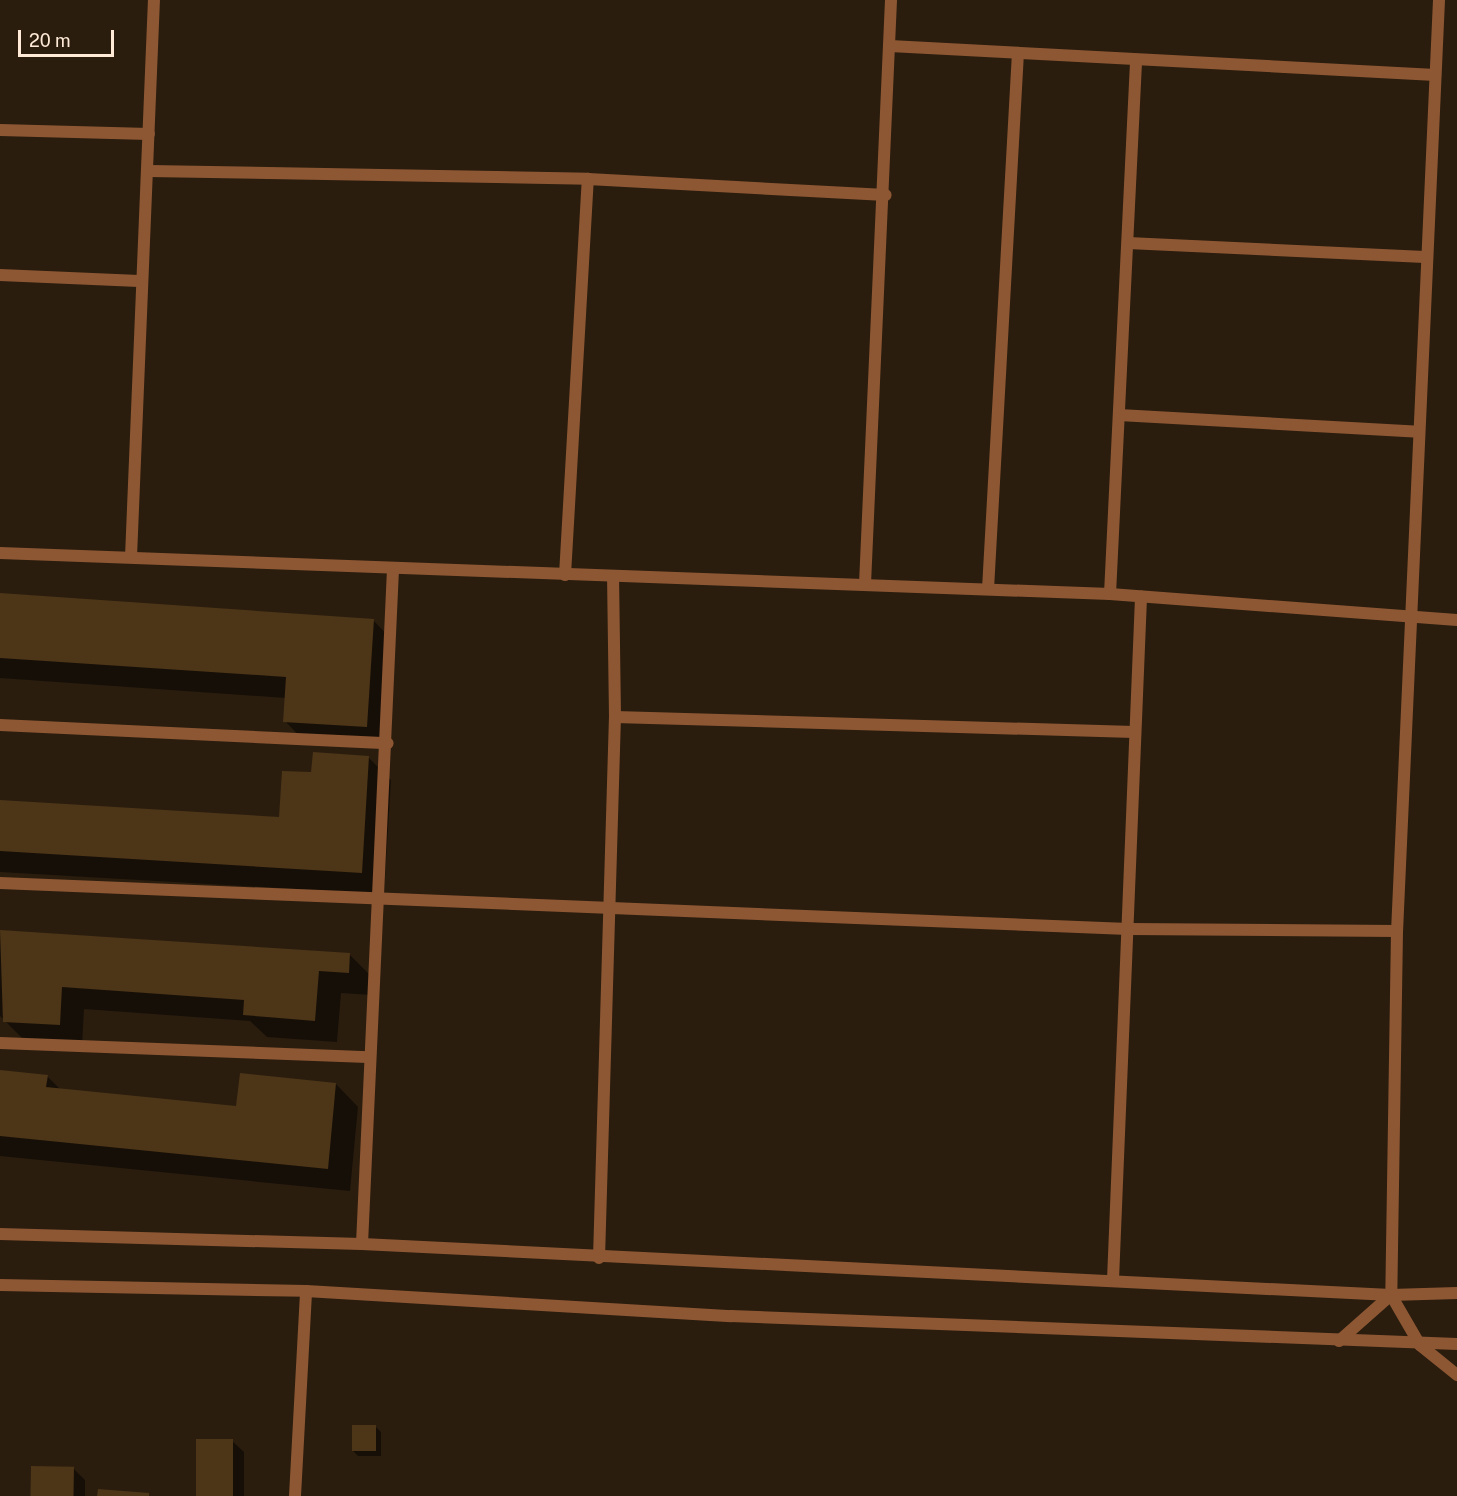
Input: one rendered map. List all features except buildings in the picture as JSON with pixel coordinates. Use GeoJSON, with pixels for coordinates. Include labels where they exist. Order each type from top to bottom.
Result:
{"type":"FeatureCollection","features":[{"type":"Feature","properties":{"kind":"street"},"geometry":{"type":"LineString","coordinates":[[131,557],[140,281],[149,171],[154,0]]}},
{"type":"Feature","properties":{"kind":"street"},"geometry":{"type":"LineString","coordinates":[[865,584],[886,195],[891,0]]}},
{"type":"Feature","properties":{"kind":"street"},"geometry":{"type":"LineString","coordinates":[[1439,0],[1425,257],[1415,617],[1397,931],[1391,1295],[1420,1345],[1457,1375]]}},
{"type":"Feature","properties":{"kind":"street"},"geometry":{"type":"LineString","coordinates":[[890,46],[1018,53],[1136,63],[1435,75]]}},
{"type":"Feature","properties":{"kind":"street"},"geometry":{"type":"LineString","coordinates":[[988,589],[1018,53]]}},
{"type":"Feature","properties":{"kind":"street"},"geometry":{"type":"LineString","coordinates":[[1110,594],[1136,63]]}},
{"type":"Feature","properties":{"kind":"street"},"geometry":{"type":"LineString","coordinates":[[0,130],[149,134]]}},
{"type":"Feature","properties":{"kind":"street"},"geometry":{"type":"LineString","coordinates":[[149,171],[588,180],[886,195]]}},
{"type":"Feature","properties":{"kind":"street"},"geometry":{"type":"LineString","coordinates":[[566,575],[588,180]]}},
{"type":"Feature","properties":{"kind":"street"},"geometry":{"type":"LineString","coordinates":[[1128,243],[1425,257]]}},
{"type":"Feature","properties":{"kind":"street"},"geometry":{"type":"LineString","coordinates":[[0,275],[140,281]]}},
{"type":"Feature","properties":{"kind":"street"},"geometry":{"type":"LineString","coordinates":[[1119,415],[1419,432]]}},
{"type":"Feature","properties":{"kind":"street"},"geometry":{"type":"LineString","coordinates":[[0,553],[613,578],[865,584],[1110,594],[1457,620]]}},
{"type":"Feature","properties":{"kind":"street"},"geometry":{"type":"LineString","coordinates":[[362,1244],[368,1057],[388,743],[393,569]]}},
{"type":"Feature","properties":{"kind":"street"},"geometry":{"type":"LineString","coordinates":[[598,1258],[615,717],[613,578]]}},
{"type":"Feature","properties":{"kind":"street"},"geometry":{"type":"LineString","coordinates":[[1113,1280],[1141,597]]}},
{"type":"Feature","properties":{"kind":"street"},"geometry":{"type":"LineString","coordinates":[[615,717],[1134,732]]}},
{"type":"Feature","properties":{"kind":"street"},"geometry":{"type":"LineString","coordinates":[[0,725],[388,743]]}},
{"type":"Feature","properties":{"kind":"street"},"geometry":{"type":"LineString","coordinates":[[0,884],[378,894],[609,907],[1128,928],[1397,931]]}},
{"type":"Feature","properties":{"kind":"street"},"geometry":{"type":"LineString","coordinates":[[0,1043],[368,1057]]}},
{"type":"Feature","properties":{"kind":"street"},"geometry":{"type":"LineString","coordinates":[[0,1234],[362,1244],[598,1258],[1113,1280],[1391,1295],[1457,1293]]}},
{"type":"Feature","properties":{"kind":"street"},"geometry":{"type":"LineString","coordinates":[[0,1285],[306,1291],[731,1316],[1420,1345],[1457,1344]]}},
{"type":"Feature","properties":{"kind":"street"},"geometry":{"type":"LineString","coordinates":[[295,1496],[306,1291]]}},
{"type":"Feature","properties":{"kind":"street"},"geometry":{"type":"LineString","coordinates":[[1339,1341],[1391,1295]]}}]}
